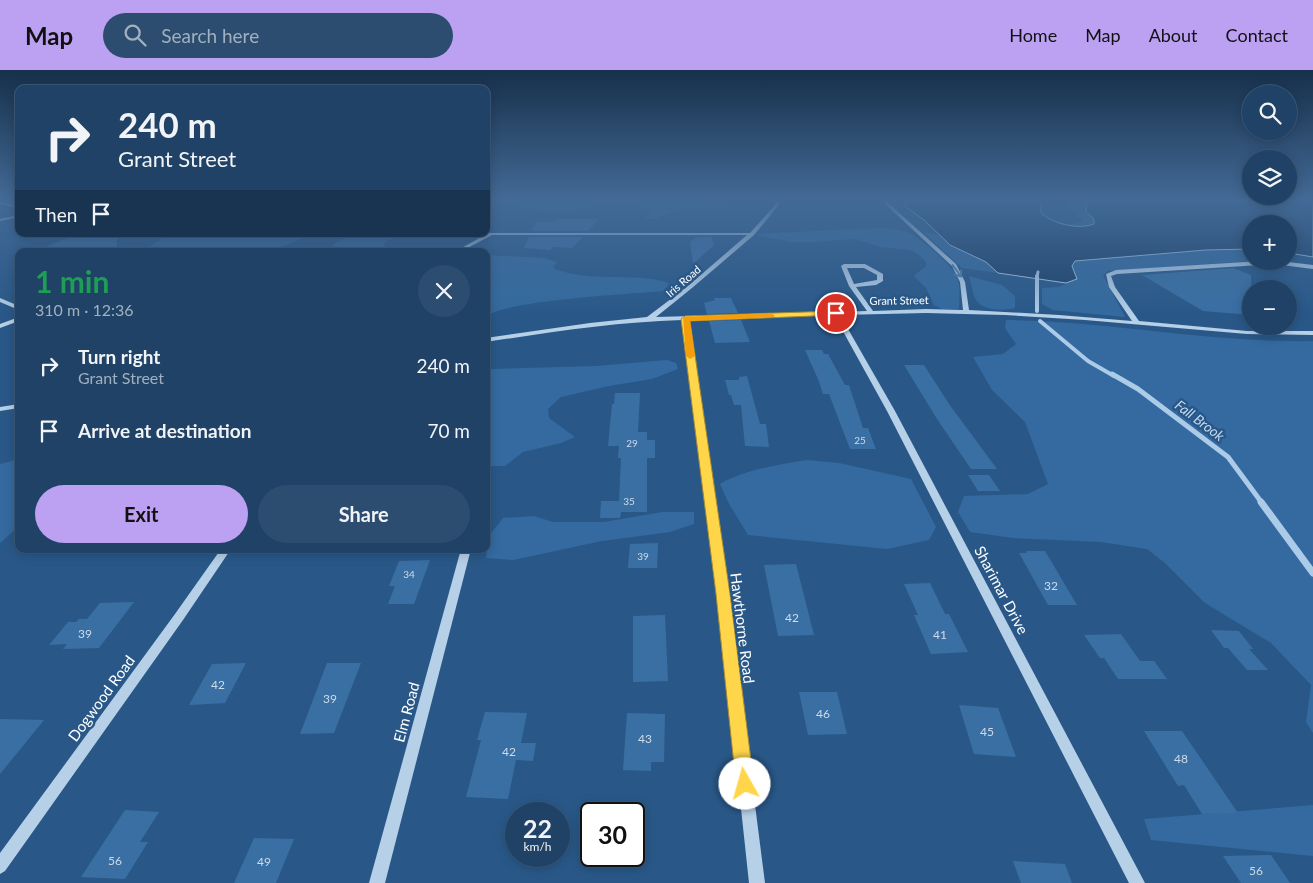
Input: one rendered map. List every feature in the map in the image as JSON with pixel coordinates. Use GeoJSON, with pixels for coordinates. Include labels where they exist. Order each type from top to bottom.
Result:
{"type":"FeatureCollection","features":[{"type":"Feature","properties":{"kind":"street"},"geometry":{"type":"LineString","coordinates":[[464,248],[480,239]]}},
{"type":"Feature","properties":{"kind":"street","name":"Iris Road"},"geometry":{"type":"LineString","coordinates":[[649,319],[667,308],[746,239]]}},
{"type":"Feature","properties":{"kind":"street"},"geometry":{"type":"LineString","coordinates":[[925,239],[954,265],[961,275],[965,285],[966,311]]}},
{"type":"Feature","properties":{"kind":"street"},"geometry":{"type":"LineString","coordinates":[[1136,322],[1112,287],[1108,275],[1116,272],[1274,262],[1313,267]]}},
{"type":"Feature","properties":{"kind":"street"},"geometry":{"type":"LineString","coordinates":[[852,286],[876,283],[880,281],[880,274],[865,266],[844,266],[852,286],[871,312]]}},
{"type":"Feature","properties":{"kind":"street"},"geometry":{"type":"LineString","coordinates":[[0,300],[15,306]]}},
{"type":"Feature","properties":{"kind":"street","name":"Grant Street"},"geometry":{"type":"LineString","coordinates":[[490,339],[590,324],[649,319],[966,311],[1136,322],[1261,334],[1313,333]]}},
{"type":"Feature","properties":{"kind":"street","name":"Sharimar Drive"},"geometry":{"type":"LineString","coordinates":[[836,313],[891,411],[1137,883]]}},
{"type":"Feature","properties":{"kind":"street","name":"Hawthorne Road"},"geometry":{"type":"LineString","coordinates":[[685,319],[723,594],[757,883]]}},
{"type":"Feature","properties":{"kind":"street"},"geometry":{"type":"LineString","coordinates":[[0,326],[15,320]]}},
{"type":"Feature","properties":{"kind":"street"},"geometry":{"type":"LineString","coordinates":[[0,409],[15,407]]}},
{"type":"Feature","properties":{"kind":"street","name":"Dogwood Road"},"geometry":{"type":"LineString","coordinates":[[0,866],[223,553]]}},
{"type":"Feature","properties":{"kind":"street","name":"Elm Road"},"geometry":{"type":"LineString","coordinates":[[377,883],[465,553]]}},
{"type":"Feature","properties":{"kind":"shaded area"},"geometry":{"type":"Polygon","coordinates":[[[161,239],[302,239],[278,248],[136,248],[149,247],[161,239]]]}},
{"type":"Feature","properties":{"kind":"shaded area"},"geometry":{"type":"Polygon","coordinates":[[[344,239],[391,239],[384,243],[385,248],[334,248],[333,244],[344,239]]]}},
{"type":"Feature","properties":{"kind":"shaded area"},"geometry":{"type":"Polygon","coordinates":[[[775,239],[918,239],[943,259],[954,272],[958,282],[959,309],[942,309],[934,305],[926,288],[914,276],[926,266],[926,262],[918,254],[910,250],[880,247],[855,239],[792,242],[775,239]]]}},
{"type":"Feature","properties":{"kind":"shaded area"},"geometry":{"type":"Polygon","coordinates":[[[931,239],[943,239],[950,245],[986,262],[998,273],[962,268],[931,239]]]}},
{"type":"Feature","properties":{"kind":"shaded area"},"geometry":{"type":"Polygon","coordinates":[[[944,239],[1242,239],[1242,249],[1206,250],[1075,261],[1072,266],[1077,279],[1066,283],[998,273],[986,262],[950,245],[944,239]]]}},
{"type":"Feature","properties":{"kind":"shaded area"},"geometry":{"type":"Polygon","coordinates":[[[1297,239],[1313,239],[1313,257],[1297,254],[1297,239]]]}},
{"type":"Feature","properties":{"kind":"shaded area"},"geometry":{"type":"Polygon","coordinates":[[[1242,249],[1242,262],[1108,271],[1103,275],[1125,317],[1053,310],[1042,304],[1042,288],[1059,287],[1077,279],[1072,266],[1075,261],[1242,249]]]}},
{"type":"Feature","properties":{"kind":"shaded area"},"geometry":{"type":"Polygon","coordinates":[[[490,255],[545,258],[557,262],[553,268],[567,273],[596,277],[640,278],[669,283],[664,291],[542,302],[497,311],[490,315],[490,255]]]}},
{"type":"Feature","properties":{"kind":"shaded area"},"geometry":{"type":"Polygon","coordinates":[[[969,276],[1002,285],[1015,296],[1015,308],[1005,310],[994,309],[979,304],[969,276]]]}},
{"type":"Feature","properties":{"kind":"shaded area"},"geometry":{"type":"Polygon","coordinates":[[[1006,320],[1083,324],[1236,339],[1313,341],[1313,733],[1306,722],[1311,685],[1271,643],[1205,603],[1165,563],[1147,549],[1101,542],[1013,538],[970,532],[958,512],[964,496],[1028,494],[1048,484],[1025,422],[992,390],[973,357],[1003,354],[1016,344],[1005,328],[1006,320]]]}},
{"type":"Feature","properties":{"kind":"shaded area"},"geometry":{"type":"Polygon","coordinates":[[[667,360],[676,363],[678,369],[652,379],[561,397],[548,409],[549,418],[575,437],[561,443],[523,452],[505,466],[490,466],[490,370],[596,366],[667,360]]]}},
{"type":"Feature","properties":{"kind":"shaded area"},"geometry":{"type":"Polygon","coordinates":[[[15,460],[15,530],[0,543],[0,464],[15,460]]]}},
{"type":"Feature","properties":{"kind":"shaded area"},"geometry":{"type":"Polygon","coordinates":[[[807,460],[839,463],[911,479],[936,527],[929,540],[887,549],[748,535],[728,502],[720,484],[751,471],[807,460]]]}},
{"type":"Feature","properties":{"kind":"shaded area"},"geometry":{"type":"Polygon","coordinates":[[[662,512],[694,512],[694,524],[670,532],[602,541],[513,560],[486,558],[486,553],[490,553],[490,534],[503,518],[534,516],[553,522],[604,522],[662,512]]]}},
{"type":"Feature","properties":{"kind":"shaded area"},"geometry":{"type":"Polygon","coordinates":[[[1313,805],[1313,856],[1151,840],[1144,819],[1313,805]]]}},
{"type":"Feature","properties":{"kind":"building"},"geometry":{"type":"Polygon","coordinates":[[[65,239],[117,239],[116,248],[43,248],[65,239]]]}},
{"type":"Feature","properties":{"kind":"building"},"geometry":{"type":"Polygon","coordinates":[[[528,239],[581,239],[572,248],[553,247],[550,250],[524,248],[528,239]]]}},
{"type":"Feature","properties":{"kind":"building"},"geometry":{"type":"Polygon","coordinates":[[[694,239],[712,239],[714,245],[693,264],[690,242],[694,239]]]}},
{"type":"Feature","properties":{"kind":"building"},"geometry":{"type":"Polygon","coordinates":[[[1233,268],[1251,275],[1251,280],[1242,280],[1242,314],[1203,311],[1142,275],[1233,268]]]}},
{"type":"Feature","properties":{"kind":"building"},"geometry":{"type":"Polygon","coordinates":[[[714,298],[731,298],[738,313],[707,314],[704,303],[715,300],[714,298]]]}},
{"type":"Feature","properties":{"kind":"building"},"geometry":{"type":"Polygon","coordinates":[[[741,320],[750,342],[715,343],[709,321],[741,320]]]}},
{"type":"Feature","properties":{"kind":"building"},"geometry":{"type":"Polygon","coordinates":[[[805,350],[822,350],[824,354],[828,354],[845,385],[849,385],[863,428],[868,428],[876,449],[850,449],[829,394],[823,394],[805,350]]]}},
{"type":"Feature","properties":{"kind":"building"},"geometry":{"type":"Polygon","coordinates":[[[904,365],[924,365],[949,404],[997,469],[971,469],[937,419],[904,365]]]}},
{"type":"Feature","properties":{"kind":"building"},"geometry":{"type":"Polygon","coordinates":[[[747,376],[760,424],[766,424],[769,447],[745,446],[741,405],[734,405],[731,395],[729,395],[725,380],[739,380],[739,377],[747,376]]]}},
{"type":"Feature","properties":{"kind":"building"},"geometry":{"type":"Polygon","coordinates":[[[615,393],[640,393],[638,432],[647,432],[647,440],[655,440],[655,458],[647,458],[647,512],[621,512],[620,518],[600,518],[601,501],[619,501],[621,458],[618,458],[619,446],[608,446],[612,404],[614,404],[615,393]]]}},
{"type":"Feature","properties":{"kind":"building"},"geometry":{"type":"Polygon","coordinates":[[[968,475],[989,475],[1000,491],[978,491],[968,475]]]}},
{"type":"Feature","properties":{"kind":"building"},"geometry":{"type":"Polygon","coordinates":[[[658,543],[657,568],[628,568],[630,544],[658,543]]]}},
{"type":"Feature","properties":{"kind":"building"},"geometry":{"type":"Polygon","coordinates":[[[1026,551],[1045,551],[1077,605],[1048,605],[1019,553],[1027,553],[1026,551]]]}},
{"type":"Feature","properties":{"kind":"building"},"geometry":{"type":"Polygon","coordinates":[[[430,560],[414,604],[388,604],[395,586],[389,586],[399,561],[430,560]]]}},
{"type":"Feature","properties":{"kind":"building"},"geometry":{"type":"Polygon","coordinates":[[[796,564],[814,635],[778,636],[764,565],[796,564]]]}},
{"type":"Feature","properties":{"kind":"building"},"geometry":{"type":"Polygon","coordinates":[[[930,583],[945,614],[949,614],[968,652],[931,654],[914,615],[918,615],[904,584],[930,583]]]}},
{"type":"Feature","properties":{"kind":"building"},"geometry":{"type":"Polygon","coordinates":[[[134,602],[99,648],[63,649],[67,644],[49,645],[68,622],[87,619],[100,603],[134,602]]]}},
{"type":"Feature","properties":{"kind":"building"},"geometry":{"type":"Polygon","coordinates":[[[665,615],[668,681],[633,682],[633,616],[665,615]]]}},
{"type":"Feature","properties":{"kind":"building"},"geometry":{"type":"Polygon","coordinates":[[[1211,630],[1239,631],[1253,649],[1249,649],[1268,670],[1247,670],[1228,648],[1224,648],[1211,630]]]}},
{"type":"Feature","properties":{"kind":"building"},"geometry":{"type":"Polygon","coordinates":[[[1121,634],[1140,661],[1154,661],[1167,679],[1118,679],[1104,658],[1100,658],[1084,635],[1121,634]]]}},
{"type":"Feature","properties":{"kind":"building"},"geometry":{"type":"Polygon","coordinates":[[[246,663],[225,703],[189,705],[212,664],[246,663]]]}},
{"type":"Feature","properties":{"kind":"building"},"geometry":{"type":"Polygon","coordinates":[[[327,663],[361,663],[334,733],[300,734],[327,663]]]}},
{"type":"Feature","properties":{"kind":"building"},"geometry":{"type":"Polygon","coordinates":[[[799,692],[837,692],[847,734],[808,735],[799,692]]]}},
{"type":"Feature","properties":{"kind":"building"},"geometry":{"type":"Polygon","coordinates":[[[959,705],[998,708],[1016,757],[974,754],[959,705]]]}},
{"type":"Feature","properties":{"kind":"building"},"geometry":{"type":"Polygon","coordinates":[[[485,712],[527,713],[521,743],[536,743],[533,761],[516,760],[508,799],[466,797],[481,740],[477,740],[485,712]]]}},
{"type":"Feature","properties":{"kind":"building"},"geometry":{"type":"Polygon","coordinates":[[[627,713],[665,714],[664,762],[651,762],[651,771],[623,770],[627,713]]]}},
{"type":"Feature","properties":{"kind":"building"},"geometry":{"type":"Polygon","coordinates":[[[0,719],[44,720],[0,774],[0,719]]]}},
{"type":"Feature","properties":{"kind":"building"},"geometry":{"type":"Polygon","coordinates":[[[1144,731],[1182,731],[1238,813],[1202,814],[1184,785],[1178,786],[1144,731]]]}},
{"type":"Feature","properties":{"kind":"building"},"geometry":{"type":"Polygon","coordinates":[[[125,810],[159,812],[140,842],[148,842],[125,879],[81,877],[125,810]]]}},
{"type":"Feature","properties":{"kind":"building"},"geometry":{"type":"Polygon","coordinates":[[[254,838],[294,839],[276,883],[234,883],[254,838]]]}},
{"type":"Feature","properties":{"kind":"building"},"geometry":{"type":"Polygon","coordinates":[[[1271,855],[1290,883],[1241,883],[1223,856],[1271,855]]]}},
{"type":"Feature","properties":{"kind":"building"},"geometry":{"type":"Polygon","coordinates":[[[1013,861],[1065,864],[1072,883],[1021,883],[1013,861]]]}},
{"type":"Feature","properties":{"kind":"waterway","name":"Fall Brook"},"geometry":{"type":"LineString","coordinates":[[1037,277],[1038,272]]}},
{"type":"Feature","properties":{"kind":"waterway","name":"Fall Brook"},"geometry":{"type":"LineString","coordinates":[[1037,277],[1037,311]]}},
{"type":"Feature","properties":{"kind":"waterway","name":"Fall Brook"},"geometry":{"type":"LineString","coordinates":[[1040,321],[1088,361],[1114,376]]}},
{"type":"Feature","properties":{"kind":"waterway","name":"Fall Brook"},"geometry":{"type":"LineString","coordinates":[[1112,374],[1138,389],[1228,457],[1262,503]]}},
{"type":"Feature","properties":{"kind":"waterway","name":"Fall Brook"},"geometry":{"type":"LineString","coordinates":[[1261,502],[1313,573]]}},
{"type":"Feature","properties":{"kind":"slow traffic"},"geometry":{"type":"LineString","coordinates":[[690,356],[685,319],[771,316]]}},
{"type":"Feature","properties":{"kind":"route"},"geometry":{"type":"LineString","coordinates":[[745,784],[723,594],[685,319],[836,313]]}}]}
